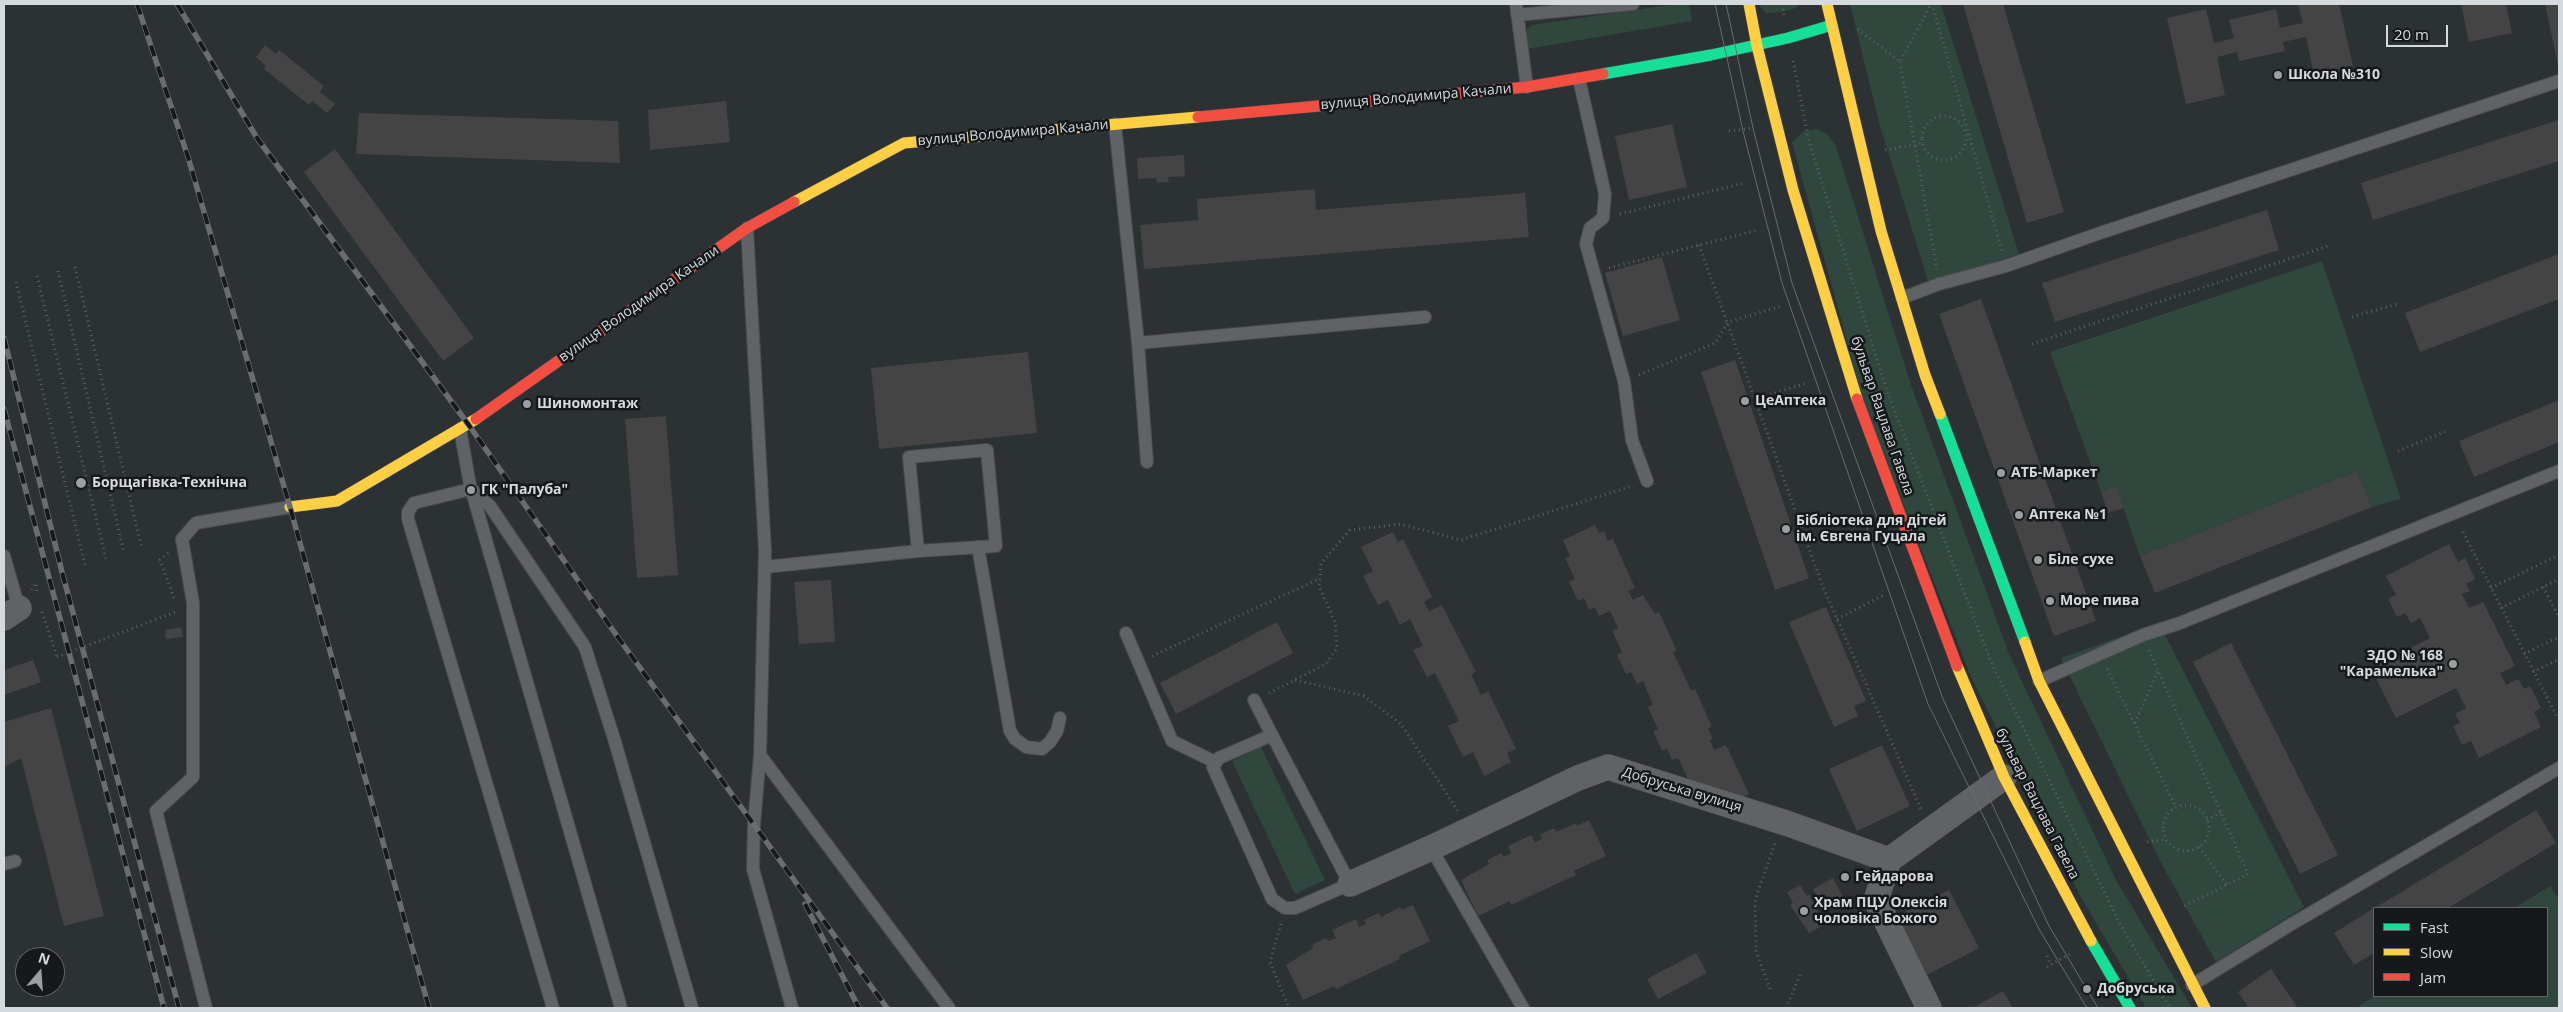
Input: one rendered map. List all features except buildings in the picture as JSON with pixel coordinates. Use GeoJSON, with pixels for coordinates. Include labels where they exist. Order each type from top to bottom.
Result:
{"type":"FeatureCollection","features":[{"type":"Feature","properties":{"kind":"main road","name":"бульвар Вацлава Гавела"},"geometry":{"type":"LineString","coordinates":[[1749,4],[1757,46],[1793,190],[1858,402],[1962,679],[2004,777],[2091,941],[2130,1008]]}},
{"type":"Feature","properties":{"kind":"main road"},"geometry":{"type":"LineString","coordinates":[[1827,4],[1881,231],[1924,375],[2039,681],[2205,1008]]}},
{"type":"Feature","properties":{"kind":"main road","name":"вулиця Володимира Качали"},"geometry":{"type":"LineString","coordinates":[[290,507],[337,501],[460,429],[747,228],[904,143],[1527,86],[1579,79],[1757,46],[1832,24]]}},
{"type":"Feature","properties":{"kind":"street","name":"Добруська вулиця"},"geometry":{"type":"LineString","coordinates":[[1350,884],[1471,830],[1578,778],[1608,767],[1783,822],[1889,860]]}},
{"type":"Feature","properties":{"kind":"street"},"geometry":{"type":"LineString","coordinates":[[1929,1008],[1876,900],[1889,860],[2004,777]]}},
{"type":"Feature","properties":{"kind":"lane"},"geometry":{"type":"LineString","coordinates":[[1527,86],[1516,10],[1633,4]]}},
{"type":"Feature","properties":{"kind":"lane"},"geometry":{"type":"LineString","coordinates":[[1579,79],[1605,194],[1603,218],[1590,228],[1586,237],[1593,272],[1624,381],[1632,440],[1647,481]]}},
{"type":"Feature","properties":{"kind":"lane"},"geometry":{"type":"LineString","coordinates":[[1902,298],[1939,284],[2006,266],[2559,81]]}},
{"type":"Feature","properties":{"kind":"lane"},"geometry":{"type":"LineString","coordinates":[[1115,124],[1138,343],[1147,462]]}},
{"type":"Feature","properties":{"kind":"lane"},"geometry":{"type":"LineString","coordinates":[[747,228],[765,567],[760,755],[754,824],[753,868],[792,1008]]}},
{"type":"Feature","properties":{"kind":"lane"},"geometry":{"type":"LineString","coordinates":[[1138,343],[1425,317]]}},
{"type":"Feature","properties":{"kind":"lane"},"geometry":{"type":"LineString","coordinates":[[460,429],[471,489],[621,1008]]}},
{"type":"Feature","properties":{"kind":"lane"},"geometry":{"type":"LineString","coordinates":[[765,567],[918,551],[996,546],[987,450],[909,457],[918,551]]}},
{"type":"Feature","properties":{"kind":"lane"},"geometry":{"type":"LineString","coordinates":[[2039,681],[2143,635],[2180,623],[2559,471]]}},
{"type":"Feature","properties":{"kind":"lane"},"geometry":{"type":"LineString","coordinates":[[471,489],[414,503],[408,512],[408,519],[553,1008]]}},
{"type":"Feature","properties":{"kind":"lane"},"geometry":{"type":"LineString","coordinates":[[471,489],[490,506],[586,647],[692,1008]]}},
{"type":"Feature","properties":{"kind":"lane"},"geometry":{"type":"LineString","coordinates":[[206,1008],[156,811],[193,777],[193,603],[182,539],[196,523],[231,515],[290,507]]}},
{"type":"Feature","properties":{"kind":"lane"},"geometry":{"type":"LineString","coordinates":[[978,547],[1010,730],[1015,740],[1026,747],[1042,748],[1050,742],[1057,731],[1060,718]]}},
{"type":"Feature","properties":{"kind":"lane"},"geometry":{"type":"LineString","coordinates":[[4,556],[21,610]]}},
{"type":"Feature","properties":{"kind":"lane"},"geometry":{"type":"LineString","coordinates":[[1126,633],[1172,742],[1215,762]]}},
{"type":"Feature","properties":{"kind":"lane"},"geometry":{"type":"LineString","coordinates":[[1254,700],[1272,734],[1350,884],[1295,908],[1285,908],[1272,899],[1214,772],[1215,762],[1219,758],[1272,734]]}},
{"type":"Feature","properties":{"kind":"lane"},"geometry":{"type":"LineString","coordinates":[[760,755],[949,1008]]}},
{"type":"Feature","properties":{"kind":"lane"},"geometry":{"type":"LineString","coordinates":[[2192,985],[2290,925],[2559,769]]}},
{"type":"Feature","properties":{"kind":"lane"},"geometry":{"type":"LineString","coordinates":[[1431,848],[1523,1008]]}},
{"type":"Feature","properties":{"kind":"path"},"geometry":{"type":"LineString","coordinates":[[1782,4],[1809,141],[1887,391],[1990,662],[2120,924],[2170,1008]]}},
{"type":"Feature","properties":{"kind":"path"},"geometry":{"type":"LineString","coordinates":[[1931,4],[1900,62],[1939,284]]}},
{"type":"Feature","properties":{"kind":"path"},"geometry":{"type":"LineString","coordinates":[[1931,4],[1968,126],[2006,266]]}},
{"type":"Feature","properties":{"kind":"path"},"geometry":{"type":"LineString","coordinates":[[1854,25],[1900,62]]}},
{"type":"Feature","properties":{"kind":"path"},"geometry":{"type":"LineString","coordinates":[[1965,131],[1956,120],[1941,116],[1933,119],[1926,125],[1922,134],[1922,143],[1926,151],[1933,157],[1942,160],[1952,159],[1964,148],[1965,131],[1968,126]]}},
{"type":"Feature","properties":{"kind":"path"},"geometry":{"type":"LineString","coordinates":[[1729,131],[1754,128]]}},
{"type":"Feature","properties":{"kind":"path"},"geometry":{"type":"LineString","coordinates":[[1879,151],[1922,143]]}},
{"type":"Feature","properties":{"kind":"path"},"geometry":{"type":"LineString","coordinates":[[1603,218],[1744,183]]}},
{"type":"Feature","properties":{"kind":"path"},"geometry":{"type":"LineString","coordinates":[[1593,272],[1758,230]]}},
{"type":"Feature","properties":{"kind":"path"},"geometry":{"type":"LineString","coordinates":[[1699,245],[1823,587],[1931,830]]}},
{"type":"Feature","properties":{"kind":"path"},"geometry":{"type":"LineString","coordinates":[[2032,344],[2328,246]]}},
{"type":"Feature","properties":{"kind":"path"},"geometry":{"type":"LineString","coordinates":[[75,267],[142,548]]}},
{"type":"Feature","properties":{"kind":"path"},"geometry":{"type":"LineString","coordinates":[[58,271],[124,553]]}},
{"type":"Feature","properties":{"kind":"path"},"geometry":{"type":"LineString","coordinates":[[37,276],[106,559]]}},
{"type":"Feature","properties":{"kind":"path"},"geometry":{"type":"LineString","coordinates":[[16,282],[85,565]]}},
{"type":"Feature","properties":{"kind":"path"},"geometry":{"type":"LineString","coordinates":[[2352,316],[2397,304]]}},
{"type":"Feature","properties":{"kind":"path"},"geometry":{"type":"LineString","coordinates":[[1624,381],[1715,343],[1728,322],[1782,306]]}},
{"type":"Feature","properties":{"kind":"path"},"geometry":{"type":"LineString","coordinates":[[1756,399],[1807,383]]}},
{"type":"Feature","properties":{"kind":"path"},"geometry":{"type":"LineString","coordinates":[[2398,451],[2449,430]]}},
{"type":"Feature","properties":{"kind":"path"},"geometry":{"type":"LineString","coordinates":[[1254,700],[1326,664],[1337,648],[1335,622],[1319,586],[1321,563],[1350,530],[1401,524],[1461,540],[1647,481]]}},
{"type":"Feature","properties":{"kind":"path"},"geometry":{"type":"LineString","coordinates":[[2463,532],[2557,717]]}},
{"type":"Feature","properties":{"kind":"path"},"geometry":{"type":"LineString","coordinates":[[2491,588],[2559,556]]}},
{"type":"Feature","properties":{"kind":"path"},"geometry":{"type":"LineString","coordinates":[[21,610],[56,657],[178,611],[160,560]]}},
{"type":"Feature","properties":{"kind":"path"},"geometry":{"type":"LineString","coordinates":[[1138,662],[1320,579]]}},
{"type":"Feature","properties":{"kind":"path"},"geometry":{"type":"LineString","coordinates":[[2501,608],[2559,579]]}},
{"type":"Feature","properties":{"kind":"path"},"geometry":{"type":"LineString","coordinates":[[2543,587],[2559,616]]}},
{"type":"Feature","properties":{"kind":"path"},"geometry":{"type":"LineString","coordinates":[[1837,619],[1884,595]]}},
{"type":"Feature","properties":{"kind":"path"},"geometry":{"type":"LineString","coordinates":[[2143,635],[2248,874],[2179,908]]}},
{"type":"Feature","properties":{"kind":"path"},"geometry":{"type":"LineString","coordinates":[[2524,654],[2559,636]]}},
{"type":"Feature","properties":{"kind":"path"},"geometry":{"type":"LineString","coordinates":[[2100,654],[2176,807]]}},
{"type":"Feature","properties":{"kind":"path"},"geometry":{"type":"LineString","coordinates":[[2534,672],[2559,659]]}},
{"type":"Feature","properties":{"kind":"path"},"geometry":{"type":"LineString","coordinates":[[2135,723],[2158,670]]}},
{"type":"Feature","properties":{"kind":"path"},"geometry":{"type":"LineString","coordinates":[[1294,680],[1364,696],[1402,724],[1471,830]]}},
{"type":"Feature","properties":{"kind":"path"},"geometry":{"type":"LineString","coordinates":[[2193,806],[2200,809],[2208,820],[2209,833],[2199,847],[2190,850],[2181,850],[2172,846],[2166,839],[2163,830],[2164,821],[2169,812],[2176,807],[2193,806]]}},
{"type":"Feature","properties":{"kind":"path"},"geometry":{"type":"LineString","coordinates":[[2208,820],[2221,812]]}},
{"type":"Feature","properties":{"kind":"path"},"geometry":{"type":"LineString","coordinates":[[1770,988],[1756,951],[1755,900],[1783,822]]}},
{"type":"Feature","properties":{"kind":"path"},"geometry":{"type":"LineString","coordinates":[[2199,847],[2227,884]]}},
{"type":"Feature","properties":{"kind":"path"},"geometry":{"type":"LineString","coordinates":[[1285,908],[1270,962],[1289,1008]]}},
{"type":"Feature","properties":{"kind":"path"},"geometry":{"type":"LineString","coordinates":[[2047,967],[2073,952]]}},
{"type":"Feature","properties":{"kind":"path"},"geometry":{"type":"LineString","coordinates":[[2047,956],[2051,965]]}},
{"type":"Feature","properties":{"kind":"path"},"geometry":{"type":"LineString","coordinates":[[1786,1008],[1800,975]]}},
{"type":"Feature","properties":{"kind":"green space"},"geometry":{"type":"Polygon","coordinates":[[[1675,4],[1689,4],[1692,21],[1527,49],[1527,29],[1532,25],[1675,4]]]}},
{"type":"Feature","properties":{"kind":"green space"},"geometry":{"type":"Polygon","coordinates":[[[1758,4],[1798,4],[1796,8],[1782,12],[1766,13],[1758,4]]]}},
{"type":"Feature","properties":{"kind":"green space"},"geometry":{"type":"Polygon","coordinates":[[[1850,4],[1941,4],[2019,254],[1929,284],[1880,126],[1850,4]]]}},
{"type":"Feature","properties":{"kind":"green space"},"geometry":{"type":"Polygon","coordinates":[[[1816,129],[1827,134],[1836,146],[1910,382],[2009,654],[2115,878],[2192,1008],[2146,1008],[2081,897],[1971,677],[1864,403],[1792,142],[1804,131],[1816,129]]]}},
{"type":"Feature","properties":{"kind":"green space"},"geometry":{"type":"Polygon","coordinates":[[[2322,261],[2401,499],[2372,507],[2357,471],[2140,556],[2116,487],[2101,492],[2050,352],[2322,261]]]}},
{"type":"Feature","properties":{"kind":"green space"},"geometry":{"type":"Polygon","coordinates":[[[2159,623],[2304,907],[2216,962],[2159,859],[2061,658],[2159,623]]]}},
{"type":"Feature","properties":{"kind":"green space"},"geometry":{"type":"Polygon","coordinates":[[[1261,747],[1325,880],[1295,894],[1232,761],[1261,747]]]}},
{"type":"Feature","properties":{"kind":"green space"},"geometry":{"type":"Polygon","coordinates":[[[2550,886],[2559,900],[2559,1008],[2360,1008],[2359,1006],[2373,997],[2548,997],[2548,907],[2517,907],[2550,886]]]}},
{"type":"Feature","properties":{"kind":"tram line"},"geometry":{"type":"LineString","coordinates":[[1715,4],[1743,131],[1782,283],[1928,704],[2040,931],[2087,1008]]}},
{"type":"Feature","properties":{"kind":"tram line"},"geometry":{"type":"LineString","coordinates":[[1726,4],[1753,128],[1792,283],[1943,699],[2049,926],[2098,1008]]}},
{"type":"Feature","properties":{"kind":"railway"},"geometry":{"type":"LineString","coordinates":[[137,4],[188,157],[290,507],[429,1008]]}},
{"type":"Feature","properties":{"kind":"railway"},"geometry":{"type":"LineString","coordinates":[[177,4],[257,138],[468,424],[617,636],[887,1008]]}},
{"type":"Feature","properties":{"kind":"railway"},"geometry":{"type":"LineString","coordinates":[[4,338],[62,572],[179,1008]]}},
{"type":"Feature","properties":{"kind":"railway"},"geometry":{"type":"LineString","coordinates":[[4,409],[164,1008]]}},
{"type":"Feature","properties":{"kind":"railway"},"geometry":{"type":"LineString","coordinates":[[805,904],[859,1008]]}},
{"type":"Feature","properties":{"kind":"traffic: fast"},"geometry":{"type":"LineString","coordinates":[[1603,74],[1711,55],[1788,38],[1832,25]]}},
{"type":"Feature","properties":{"kind":"traffic: fast"},"geometry":{"type":"LineString","coordinates":[[1940,414],[2025,642]]}},
{"type":"Feature","properties":{"kind":"traffic: fast"},"geometry":{"type":"LineString","coordinates":[[2091,941],[2130,1008]]}},
{"type":"Feature","properties":{"kind":"traffic: slow"},"geometry":{"type":"LineString","coordinates":[[1749,4],[1757,46],[1793,190],[1857,399]]}},
{"type":"Feature","properties":{"kind":"traffic: slow"},"geometry":{"type":"LineString","coordinates":[[1827,4],[1881,231],[1925,375],[1940,414]]}},
{"type":"Feature","properties":{"kind":"traffic: slow"},"geometry":{"type":"LineString","coordinates":[[794,202],[904,143],[1198,117]]}},
{"type":"Feature","properties":{"kind":"traffic: slow"},"geometry":{"type":"LineString","coordinates":[[290,507],[337,501],[476,419]]}},
{"type":"Feature","properties":{"kind":"traffic: slow"},"geometry":{"type":"LineString","coordinates":[[2025,642],[2039,681],[2205,1008]]}},
{"type":"Feature","properties":{"kind":"traffic: slow"},"geometry":{"type":"LineString","coordinates":[[1957,666],[2004,777],[2091,941]]}},
{"type":"Feature","properties":{"kind":"traffic: jam"},"geometry":{"type":"LineString","coordinates":[[1198,117],[1527,87],[1603,74]]}},
{"type":"Feature","properties":{"kind":"traffic: jam"},"geometry":{"type":"LineString","coordinates":[[476,419],[747,228],[794,202]]}},
{"type":"Feature","properties":{"kind":"traffic: jam"},"geometry":{"type":"LineString","coordinates":[[1857,399],[1957,666]]}},
{"type":"Feature","properties":{"kind":"place","name":"Школа №310"},"geometry":{"type":"Point","coordinates":[2278,75]}},
{"type":"Feature","properties":{"kind":"place","name":"ЦеАптека"},"geometry":{"type":"Point","coordinates":[1745,401]}},
{"type":"Feature","properties":{"kind":"place","name":"Шиномонтаж"},"geometry":{"type":"Point","coordinates":[527,404]}},
{"type":"Feature","properties":{"kind":"place","name":"АТБ-Маркет"},"geometry":{"type":"Point","coordinates":[2001,473]}},
{"type":"Feature","properties":{"kind":"place","name":"Борщагівка-Технічна"},"geometry":{"type":"Point","coordinates":[81,483]}},
{"type":"Feature","properties":{"kind":"place","name":"ГК \"Палуба\""},"geometry":{"type":"Point","coordinates":[471,490]}},
{"type":"Feature","properties":{"kind":"place","name":"Аптека №1"},"geometry":{"type":"Point","coordinates":[2019,515]}},
{"type":"Feature","properties":{"kind":"place","name":"Бібліотека для дітей ім. Євгена Гуцала"},"geometry":{"type":"Point","coordinates":[1786,529]}},
{"type":"Feature","properties":{"kind":"place","name":"Біле сухе"},"geometry":{"type":"Point","coordinates":[2038,560]}},
{"type":"Feature","properties":{"kind":"place","name":"Море пива"},"geometry":{"type":"Point","coordinates":[2050,601]}},
{"type":"Feature","properties":{"kind":"place","name":"ЗДО № 168 \"Карамелька\""},"geometry":{"type":"Point","coordinates":[2453,664]}},
{"type":"Feature","properties":{"kind":"place","name":"Гейдарова"},"geometry":{"type":"Point","coordinates":[1845,877]}},
{"type":"Feature","properties":{"kind":"place","name":"Храм ПЦУ Олексія чоловіка Божого"},"geometry":{"type":"Point","coordinates":[1804,911]}},
{"type":"Feature","properties":{"kind":"place","name":"Добруська"},"geometry":{"type":"Point","coordinates":[2087,989]}}]}
